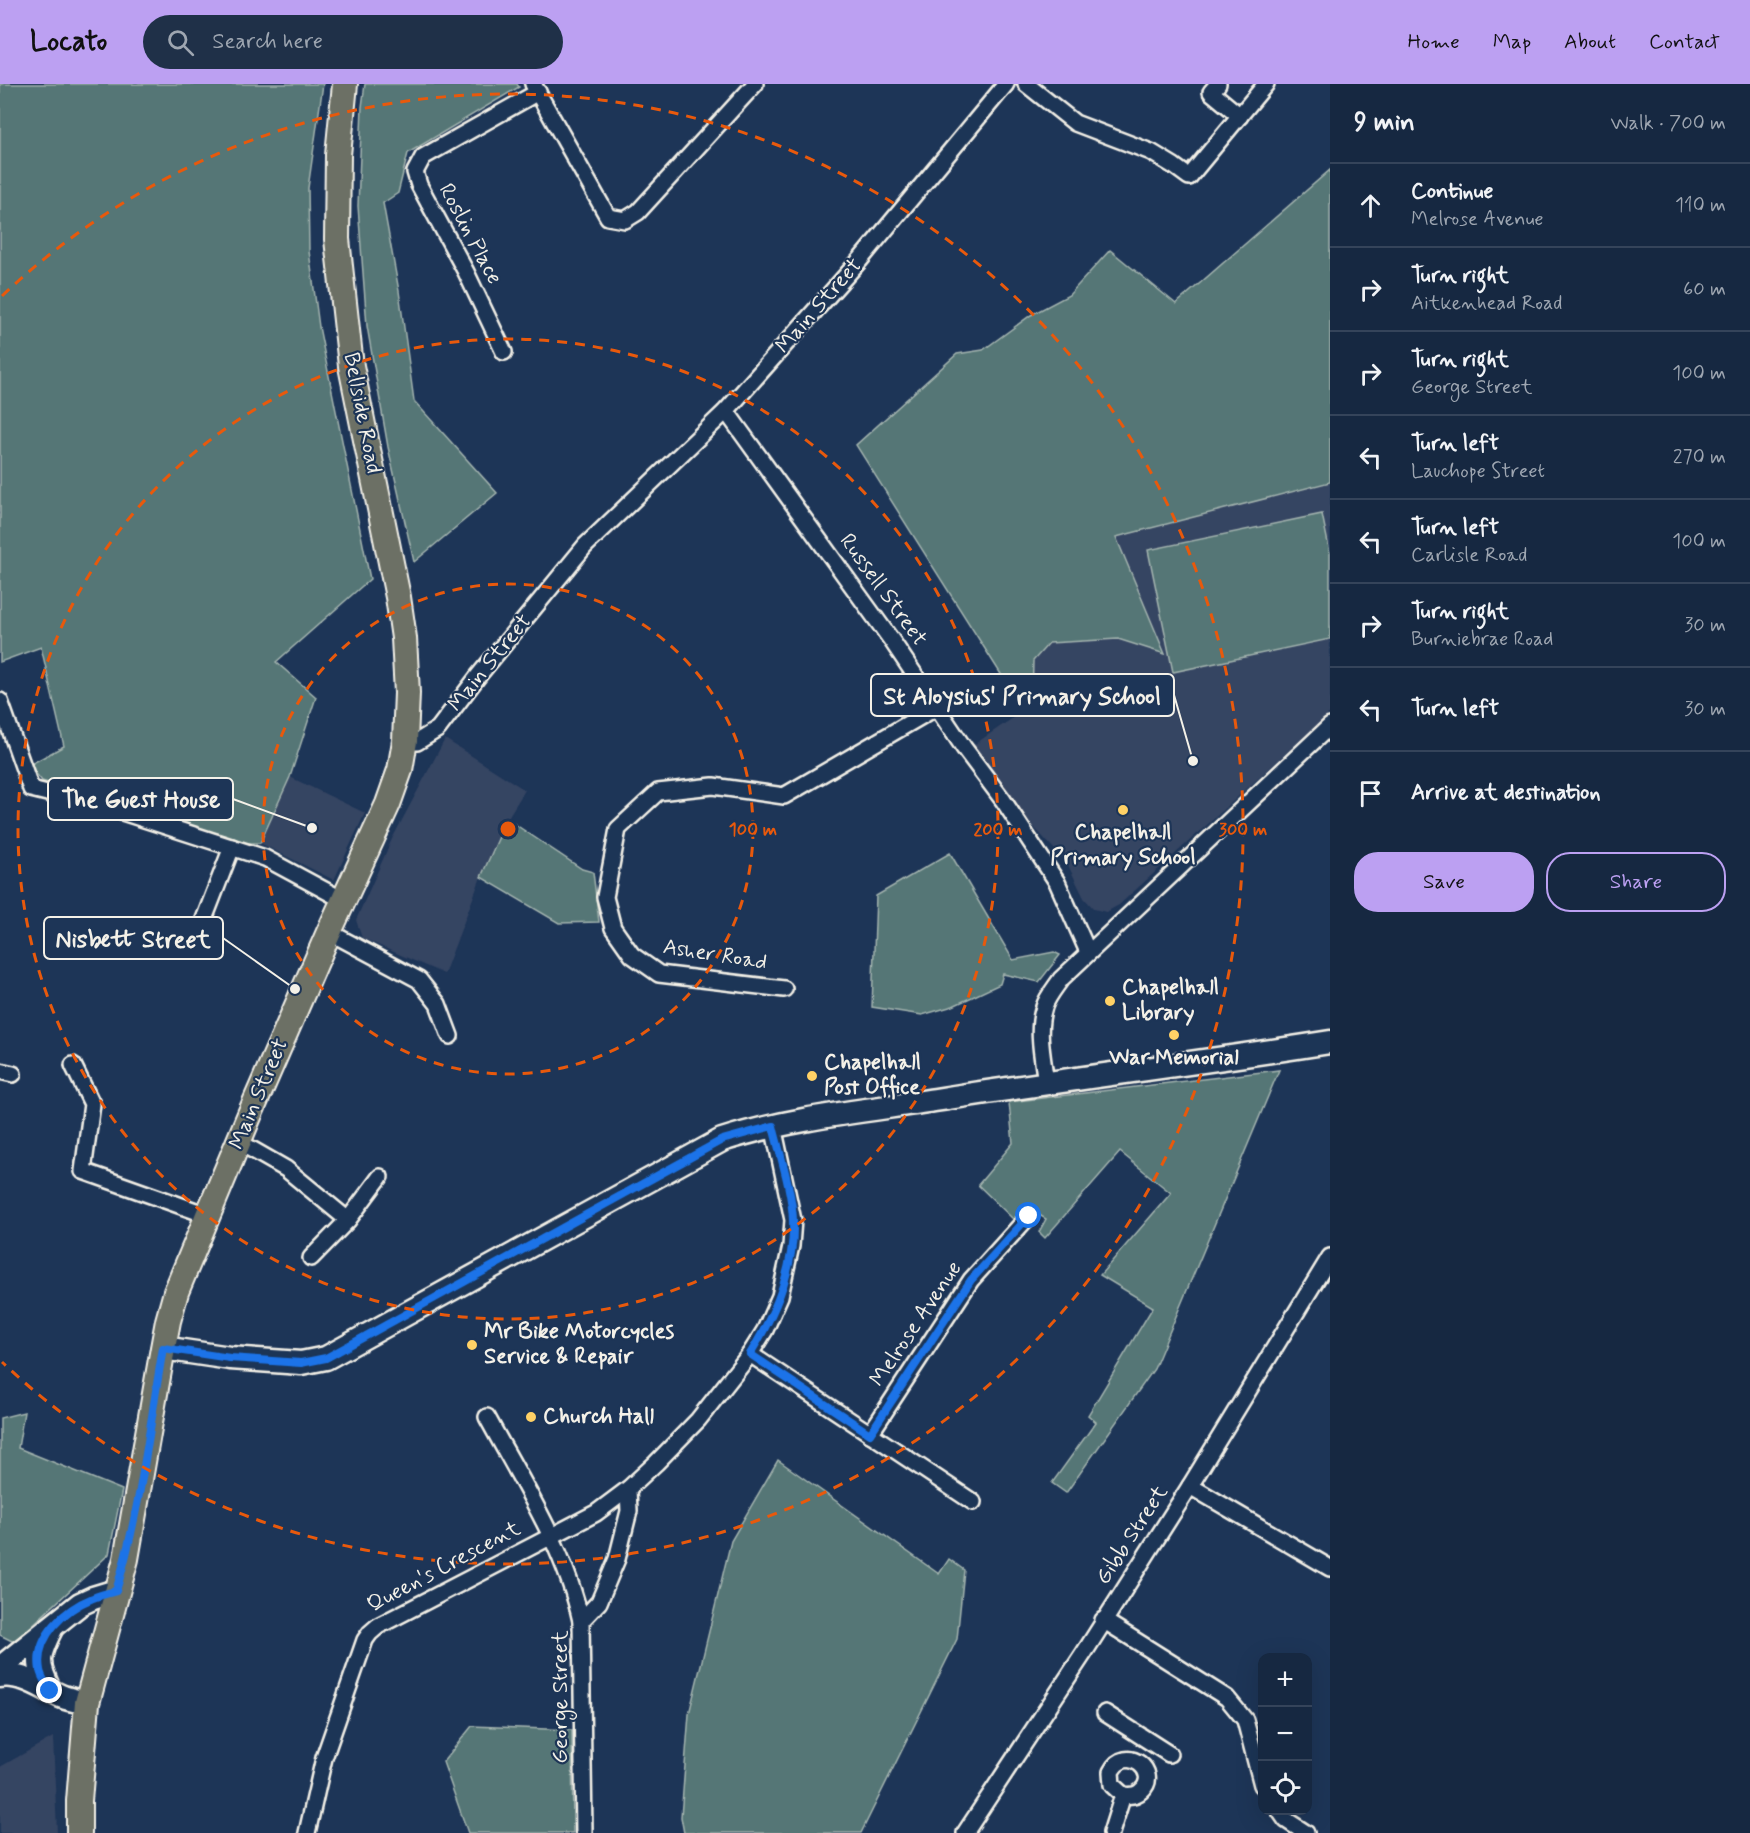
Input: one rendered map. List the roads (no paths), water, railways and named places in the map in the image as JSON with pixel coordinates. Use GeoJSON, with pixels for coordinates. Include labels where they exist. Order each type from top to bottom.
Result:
{"type":"FeatureCollection","features":[{"type":"Feature","properties":{"kind":"main road","name":"Bellside Road"},"geometry":{"type":"LineString","coordinates":[[345,84],[338,155],[338,239],[351,366],[398,597],[404,638],[407,693],[405,741]]}},
{"type":"Feature","properties":{"kind":"main road","name":"Main Street"},"geometry":{"type":"LineString","coordinates":[[79,1833],[87,1703],[128,1549],[168,1321],[176,1292],[329,932],[388,804],[400,770],[405,741]]}},
{"type":"Feature","properties":{"kind":"street"},"geometry":{"type":"LineString","coordinates":[[536,88],[608,217],[625,220],[638,212],[754,84]]}},
{"type":"Feature","properties":{"kind":"street","name":"Main Street"},"geometry":{"type":"LineString","coordinates":[[405,741],[417,742],[438,729],[479,675],[585,546],[726,411],[847,275],[1006,84]]}},
{"type":"Feature","properties":{"kind":"street"},"geometry":{"type":"LineString","coordinates":[[1026,84],[1075,123],[1151,152],[1189,177],[1266,84]]}},
{"type":"Feature","properties":{"kind":"street"},"geometry":{"type":"LineString","coordinates":[[1218,84],[1211,92],[1240,116]]}},
{"type":"Feature","properties":{"kind":"street","name":"Roslin Place"},"geometry":{"type":"LineString","coordinates":[[504,352],[419,185],[415,172],[423,157],[536,88]]}},
{"type":"Feature","properties":{"kind":"street","name":"Russell Street"},"geometry":{"type":"LineString","coordinates":[[726,411],[892,641],[964,748],[1003,800],[1057,882],[1089,952]]}},
{"type":"Feature","properties":{"kind":"street"},"geometry":{"type":"LineString","coordinates":[[0,701],[31,789],[116,810],[265,858],[343,900]]}},
{"type":"Feature","properties":{"kind":"street","name":"Asher Road"},"geometry":{"type":"LineString","coordinates":[[784,989],[659,974],[632,955],[613,928],[605,897],[618,829],[658,792],[713,786],[784,796],[937,707]]}},
{"type":"Feature","properties":{"kind":"street"},"geometry":{"type":"LineString","coordinates":[[1046,1083],[1041,1018],[1045,1005],[1061,979],[1330,726]]}},
{"type":"Feature","properties":{"kind":"street"},"geometry":{"type":"LineString","coordinates":[[196,940],[232,848]]}},
{"type":"Feature","properties":{"kind":"street"},"geometry":{"type":"LineString","coordinates":[[329,932],[418,980],[438,1004],[450,1035]]}},
{"type":"Feature","properties":{"kind":"street"},"geometry":{"type":"LineString","coordinates":[[163,1348],[230,1358],[301,1363],[326,1358],[722,1140],[773,1126],[875,1108],[1228,1059],[1330,1042]]}},
{"type":"Feature","properties":{"kind":"street"},"geometry":{"type":"LineString","coordinates":[[73,1065],[92,1104],[83,1171],[207,1215]]}},
{"type":"Feature","properties":{"kind":"street"},"geometry":{"type":"LineString","coordinates":[[628,1489],[656,1464],[698,1420],[750,1354],[765,1330],[780,1296],[791,1246],[793,1220],[773,1126]]}},
{"type":"Feature","properties":{"kind":"street"},"geometry":{"type":"LineString","coordinates":[[239,1142],[286,1169],[348,1220]]}},
{"type":"Feature","properties":{"kind":"street"},"geometry":{"type":"LineString","coordinates":[[311,1258],[348,1220],[380,1177]]}},
{"type":"Feature","properties":{"kind":"street","name":"Melrose Avenue"},"geometry":{"type":"LineString","coordinates":[[870,1434],[971,1280],[1029,1216]]}},
{"type":"Feature","properties":{"kind":"street","name":"Gibb Street"},"geometry":{"type":"LineString","coordinates":[[968,1832],[1191,1486],[1330,1257]]}},
{"type":"Feature","properties":{"kind":"street"},"geometry":{"type":"LineString","coordinates":[[750,1354],[973,1502]]}},
{"type":"Feature","properties":{"kind":"street"},"geometry":{"type":"LineString","coordinates":[[487,1417],[551,1536],[576,1597],[581,1621]]}},
{"type":"Feature","properties":{"kind":"street"},"geometry":{"type":"LineString","coordinates":[[1191,1486],[1330,1568]]}},
{"type":"Feature","properties":{"kind":"street","name":"Queen's Crescent"},"geometry":{"type":"LineString","coordinates":[[307,1833],[324,1758],[365,1640],[370,1633],[378,1626],[596,1513],[628,1489]]}},
{"type":"Feature","properties":{"kind":"street","name":"George Street"},"geometry":{"type":"LineString","coordinates":[[584,1833],[581,1621],[598,1602],[617,1559],[629,1511],[628,1489]]}},
{"type":"Feature","properties":{"kind":"street"},"geometry":{"type":"LineString","coordinates":[[0,1668],[80,1604],[116,1591]]}},
{"type":"Feature","properties":{"kind":"street"},"geometry":{"type":"LineString","coordinates":[[1103,1620],[1227,1698],[1245,1720],[1258,1767]]}},
{"type":"Feature","properties":{"kind":"street"},"geometry":{"type":"LineString","coordinates":[[50,1691],[40,1672],[39,1657],[52,1626]]}},
{"type":"Feature","properties":{"kind":"street"},"geometry":{"type":"LineString","coordinates":[[0,1677],[6,1675],[21,1677],[67,1698],[87,1703]]}},
{"type":"Feature","properties":{"kind":"street"},"geometry":{"type":"LineString","coordinates":[[1105,1713],[1169,1754]]}},
{"type":"Feature","properties":{"kind":"street"},"geometry":{"type":"LineString","coordinates":[[1139,1762],[1151,1743]]}},
{"type":"Feature","properties":{"kind":"street"},"geometry":{"type":"LineString","coordinates":[[1131,1759],[1139,1762],[1147,1773],[1147,1783],[1139,1793],[1133,1796],[1123,1795],[1112,1785],[1111,1772],[1116,1764],[1123,1760],[1131,1759]]}},
{"type":"Feature","properties":{"kind":"street"},"geometry":{"type":"LineString","coordinates":[[1111,1833],[1123,1795]]}},
{"type":"Feature","properties":{"kind":"street"},"geometry":{"type":"LineString","coordinates":[[1282,1815],[1286,1820],[1306,1833]]}},
{"type":"Feature","properties":{"kind":"place","name":"St Aloysius' Primary School"},"geometry":{"type":"Point","coordinates":[1193,761]}},
{"type":"Feature","properties":{"kind":"place","name":"Chapelhall Primary School"},"geometry":{"type":"Point","coordinates":[1123,810]}},
{"type":"Feature","properties":{"kind":"place","name":"The Guest House"},"geometry":{"type":"Point","coordinates":[312,828]}},
{"type":"Feature","properties":{"kind":"place","name":"Nisbett Street"},"geometry":{"type":"Point","coordinates":[295,989]}},
{"type":"Feature","properties":{"kind":"place","name":"Chapelhall Library"},"geometry":{"type":"Point","coordinates":[1110,1001]}},
{"type":"Feature","properties":{"kind":"place","name":"War Memorial"},"geometry":{"type":"Point","coordinates":[1174,1035]}},
{"type":"Feature","properties":{"kind":"place","name":"Chapelhall Post Office"},"geometry":{"type":"Point","coordinates":[812,1076]}},
{"type":"Feature","properties":{"kind":"place","name":"Mr Bike Motorcycles Service & Repair"},"geometry":{"type":"Point","coordinates":[472,1345]}},
{"type":"Feature","properties":{"kind":"place","name":"Church Hall"},"geometry":{"type":"Point","coordinates":[531,1417]}}]}
